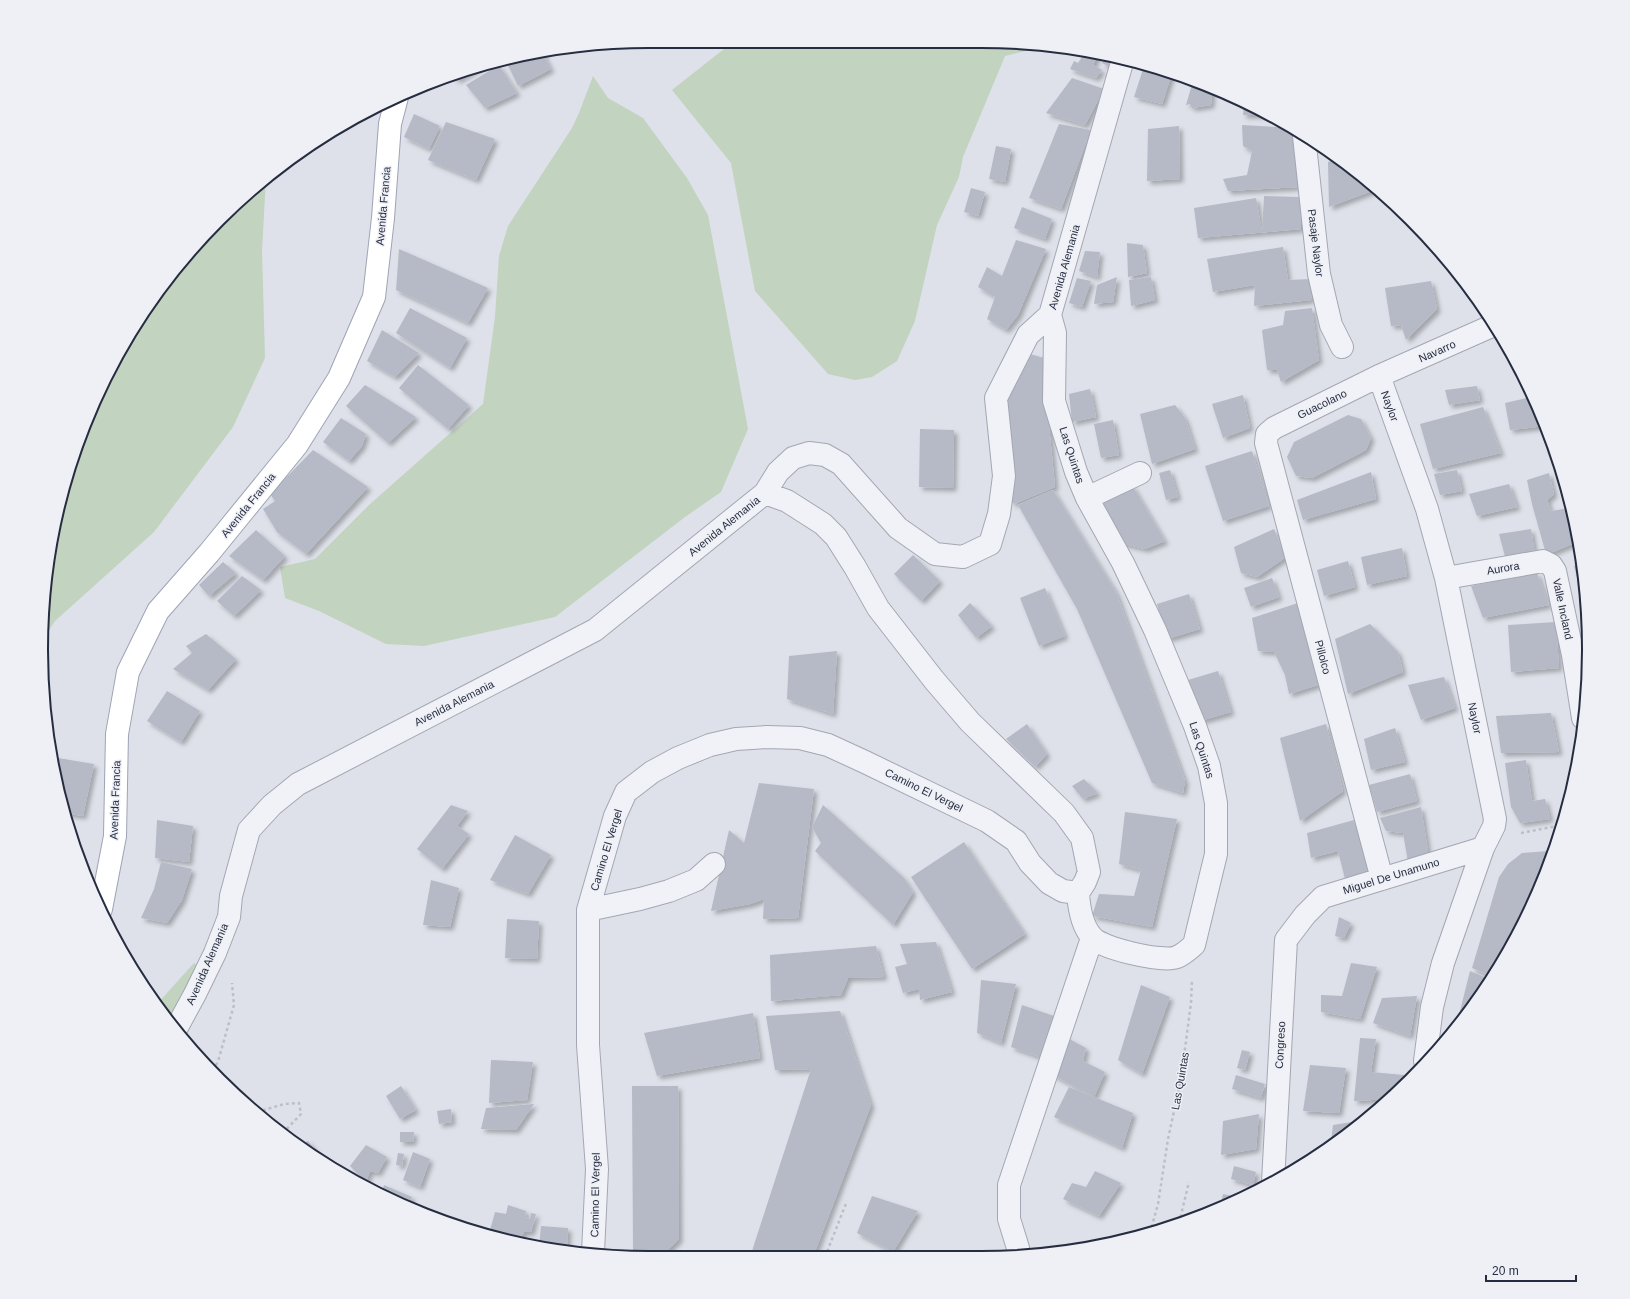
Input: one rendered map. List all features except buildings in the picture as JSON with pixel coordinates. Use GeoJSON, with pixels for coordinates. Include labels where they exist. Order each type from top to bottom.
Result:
{"type":"FeatureCollection","features":[{"type":"Feature","properties":{"kind":"main road","name":"Avenida Francia"},"geometry":{"type":"LineString","coordinates":[[103,900],[115,836],[117,734],[128,672],[158,611],[209,553],[296,445],[339,378],[374,297],[383,218],[390,124],[395,105]]}},
{"type":"Feature","properties":{"kind":"street","name":"Avenida Alemania"},"geometry":{"type":"LineString","coordinates":[[179,1024],[215,953],[229,916],[231,896],[249,830],[272,805],[298,784],[595,630],[765,493],[778,472],[793,458],[809,453],[825,456],[841,464],[898,528],[935,554],[963,557],[990,544],[999,514],[1004,476],[996,398],[1028,335],[1050,315],[1120,65]]}},
{"type":"Feature","properties":{"kind":"street","name":"Pasaje Naylor"},"geometry":{"type":"LineString","coordinates":[[1305,143],[1319,274],[1331,325],[1342,347]]}},
{"type":"Feature","properties":{"kind":"street","name":"Las Quintas"},"geometry":{"type":"LineString","coordinates":[[1050,315],[1054,333],[1054,401],[1076,472],[1087,498],[1123,563],[1155,630],[1195,726],[1209,766],[1216,803],[1216,854],[1194,945]]}},
{"type":"Feature","properties":{"kind":"street","name":"Navarro"},"geometry":{"type":"LineString","coordinates":[[1379,376],[1488,328]]}},
{"type":"Feature","properties":{"kind":"street","name":"Guacolano"},"geometry":{"type":"LineString","coordinates":[[1267,434],[1274,428],[1379,376]]}},
{"type":"Feature","properties":{"kind":"street","name":"Naylor"},"geometry":{"type":"LineString","coordinates":[[1379,376],[1427,509],[1446,578],[1495,819],[1494,826],[1483,848],[1443,963],[1432,1007],[1426,1054]]}},
{"type":"Feature","properties":{"kind":"street","name":"Pillolco"},"geometry":{"type":"LineString","coordinates":[[1267,434],[1266,442],[1382,879]]}},
{"type":"Feature","properties":{"kind":"street"},"geometry":{"type":"LineString","coordinates":[[1087,498],[1140,473]]}},
{"type":"Feature","properties":{"kind":"street"},"geometry":{"type":"LineString","coordinates":[[765,493],[787,501],[823,524],[832,532],[855,567],[878,608],[934,680],[970,722],[1064,813],[1082,838],[1089,872],[1078,893],[1084,924],[1092,938],[1122,951],[1157,959],[1176,958],[1194,945]]}},
{"type":"Feature","properties":{"kind":"street","name":"Aurora"},"geometry":{"type":"LineString","coordinates":[[1446,578],[1543,561],[1551,565],[1555,571]]}},
{"type":"Feature","properties":{"kind":"street","name":"Valle Incland"},"geometry":{"type":"LineString","coordinates":[[1555,571],[1580,700]]}},
{"type":"Feature","properties":{"kind":"street","name":"Camino El Vergel"},"geometry":{"type":"LineString","coordinates":[[593,1248],[597,1169],[588,1045],[588,910],[615,816],[626,792],[652,772],[678,758],[710,745],[736,739],[767,737],[800,738],[828,745],[987,821],[1016,841],[1030,863],[1049,883],[1063,891],[1078,893]]}},
{"type":"Feature","properties":{"kind":"street","name":"Miguel De Unamuno"},"geometry":{"type":"LineString","coordinates":[[1305,915],[1323,897],[1483,848]]}},
{"type":"Feature","properties":{"kind":"street"},"geometry":{"type":"LineString","coordinates":[[588,910],[669,891],[696,880],[714,864]]}},
{"type":"Feature","properties":{"kind":"street","name":"Congreso"},"geometry":{"type":"LineString","coordinates":[[1273,1174],[1286,940],[1305,915]]}},
{"type":"Feature","properties":{"kind":"street"},"geometry":{"type":"LineString","coordinates":[[1018,1250],[1009,1219],[1009,1185],[1092,938]]}},
{"type":"Feature","properties":{"kind":"path","name":"Las Quintas"},"geometry":{"type":"LineString","coordinates":[[1152,1226],[1158,1204],[1168,1139],[1181,1079],[1191,1003],[1194,945]]}},
{"type":"Feature","properties":{"kind":"path"},"geometry":{"type":"LineString","coordinates":[[216,1066],[234,1005],[232,982]]}},
{"type":"Feature","properties":{"kind":"path"},"geometry":{"type":"LineString","coordinates":[[263,1110],[284,1104],[299,1104],[301,1114],[286,1129]]}},
{"type":"Feature","properties":{"kind":"path"},"geometry":{"type":"LineString","coordinates":[[1181,1217],[1189,1182]]}},
{"type":"Feature","properties":{"kind":"path"},"geometry":{"type":"LineString","coordinates":[[827,1251],[847,1201]]}},
{"type":"Feature","properties":{"kind":"green space"},"geometry":{"type":"Polygon","coordinates":[[[725,48],[980,48],[1030,50],[1005,56],[963,157],[959,177],[937,225],[915,321],[897,361],[872,377],[855,380],[828,374],[755,291],[731,163],[672,90],[725,48]]]}},
{"type":"Feature","properties":{"kind":"green space"},"geometry":{"type":"Polygon","coordinates":[[[593,76],[608,98],[643,118],[687,178],[708,215],[748,429],[721,492],[685,517],[555,617],[424,646],[386,644],[319,611],[285,598],[280,567],[315,559],[369,505],[483,404],[495,317],[499,256],[508,226],[572,128],[593,76]]]}},
{"type":"Feature","properties":{"kind":"green space"},"geometry":{"type":"Polygon","coordinates":[[[266,187],[262,251],[265,358],[233,427],[154,532],[55,621],[48,631],[53,571],[68,494],[94,419],[110,383],[149,315],[172,283],[224,224],[266,187]]]}},
{"type":"Feature","properties":{"kind":"green space"},"geometry":{"type":"Polygon","coordinates":[[[194,963],[208,974],[172,1016],[161,1000],[194,963]]]}}]}
